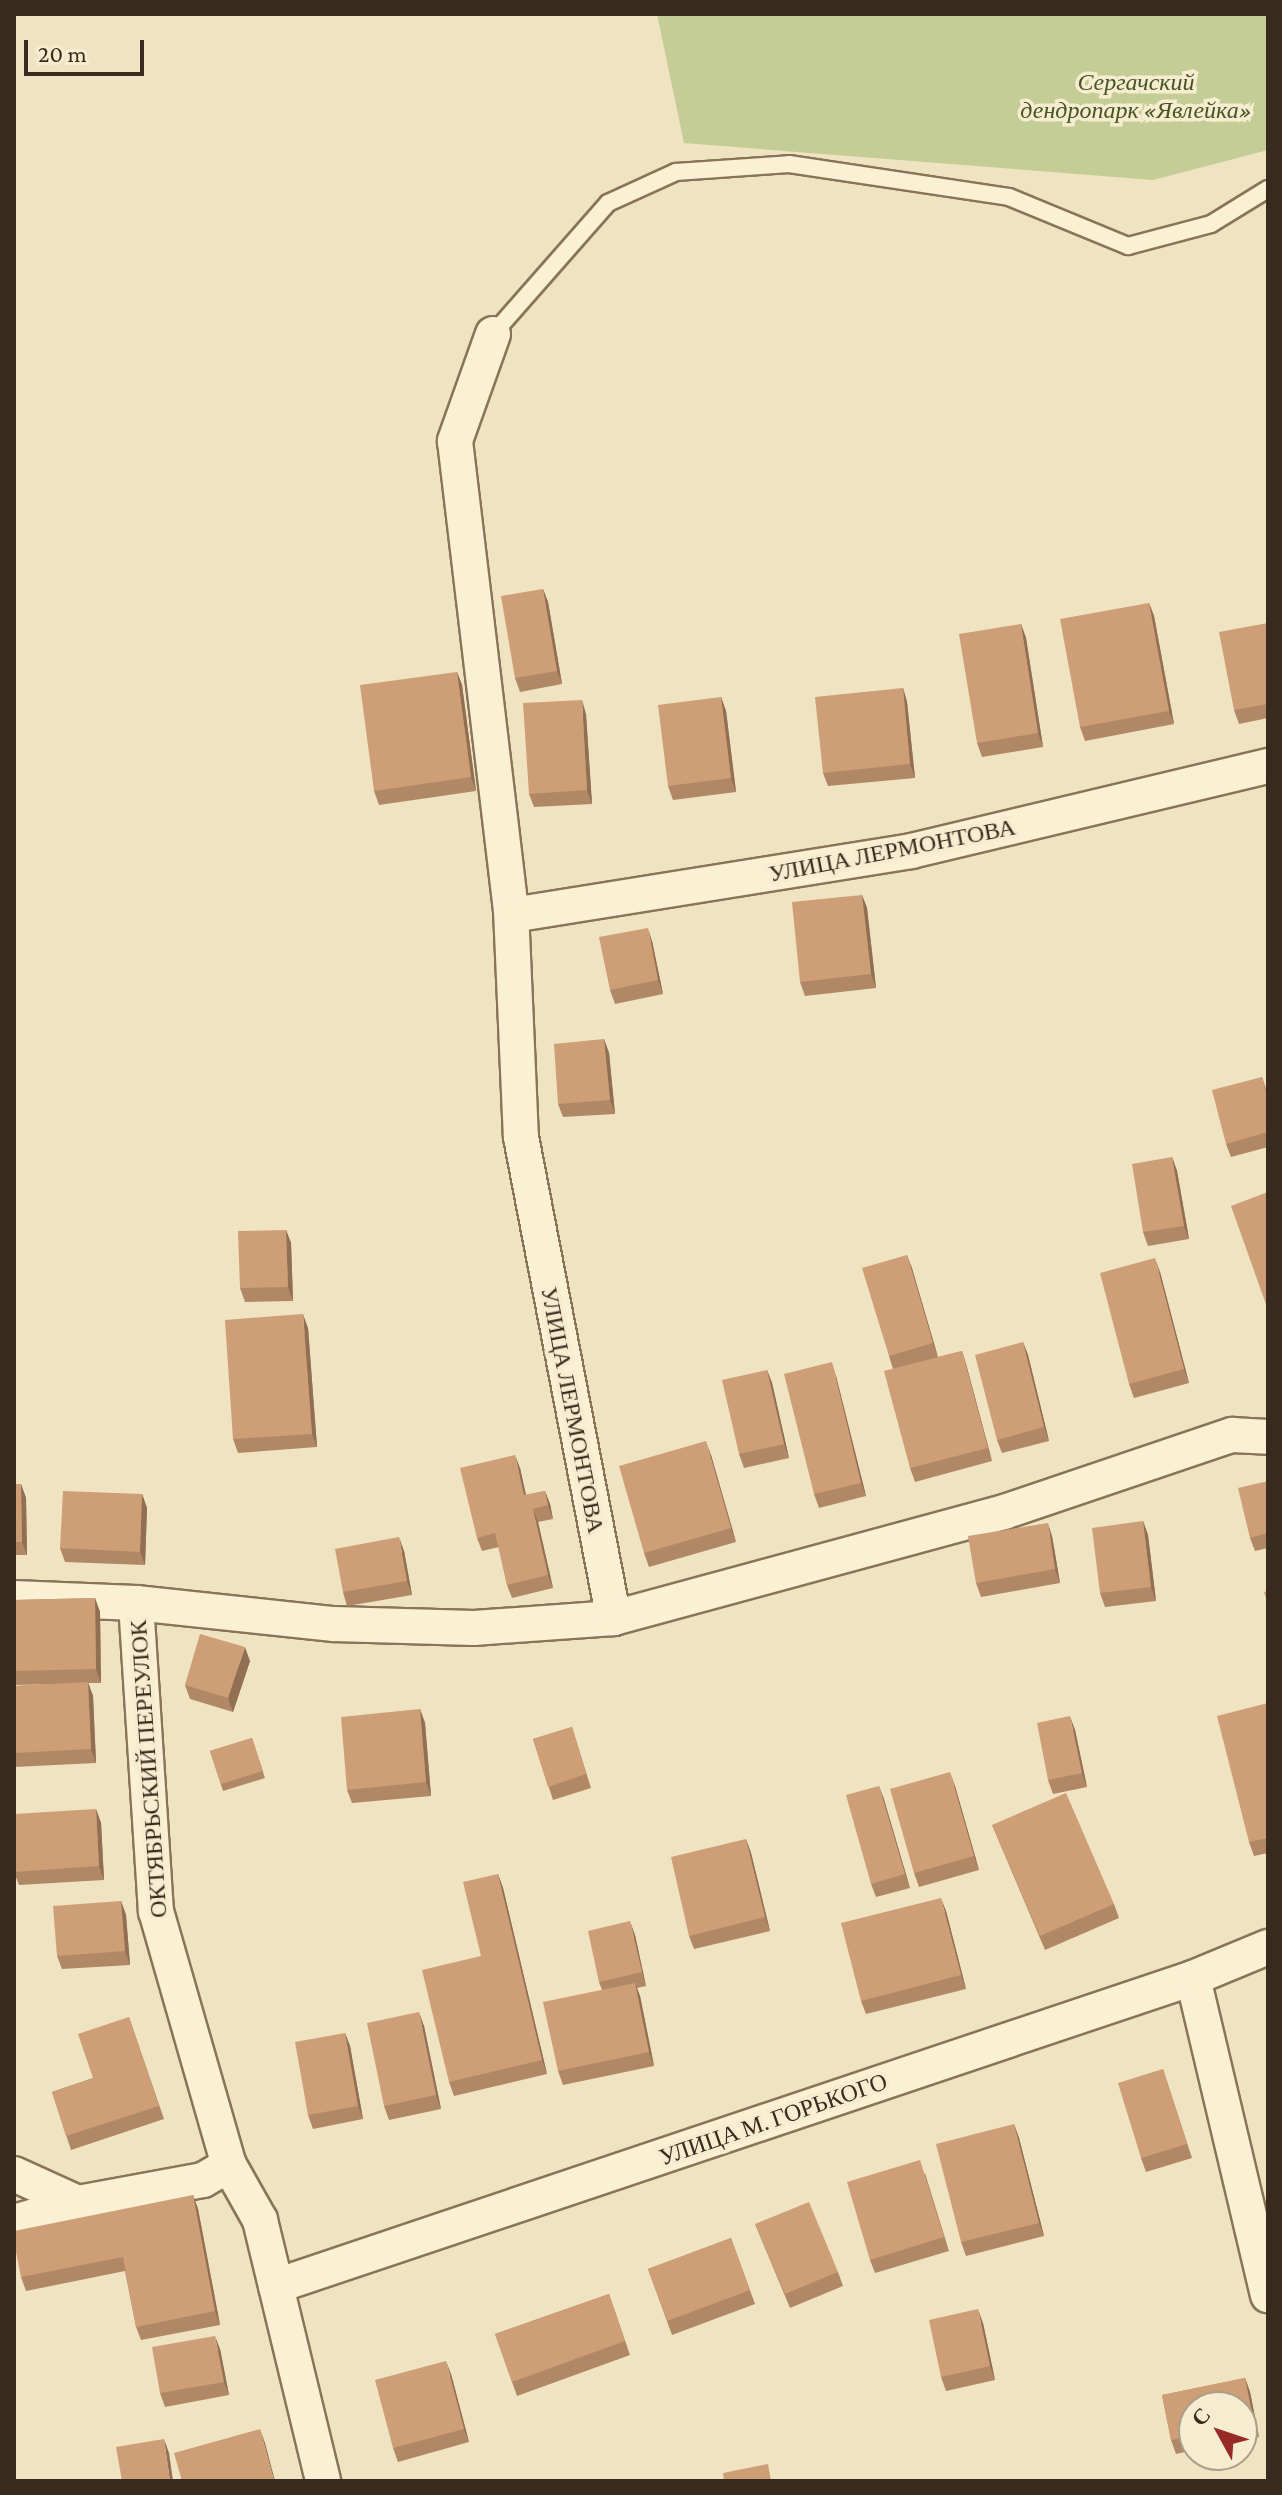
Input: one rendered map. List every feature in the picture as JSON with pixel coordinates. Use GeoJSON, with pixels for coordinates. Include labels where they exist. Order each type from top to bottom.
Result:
{"type":"FeatureCollection","features":[{"type":"Feature","properties":{"kind":"street","name":"УЛИЦА ЛЕРМОНТОВА"},"geometry":{"type":"LineString","coordinates":[[493,334],[455,441],[512,915],[521,1137],[614,1618]]}},
{"type":"Feature","properties":{"kind":"street","name":"УЛИЦА ЛЕРМОНТОВА"},"geometry":{"type":"LineString","coordinates":[[512,915],[911,851],[1268,766]]}},
{"type":"Feature","properties":{"kind":"street"},"geometry":{"type":"LineString","coordinates":[[14,1598],[136,1603],[349,1625],[474,1628],[614,1618],[1004,1512],[1232,1435],[1268,1437]]}},
{"type":"Feature","properties":{"kind":"street","name":"ОКТЯБРЬСКИЙ ПЕРЕУЛОК"},"geometry":{"type":"LineString","coordinates":[[136,1603],[156,1911],[229,2165],[260,2220],[276,2286]]}},
{"type":"Feature","properties":{"kind":"street","name":"УЛИЦА М. ГОРЬКОГО"},"geometry":{"type":"LineString","coordinates":[[276,2286],[1193,1978],[1268,1947]]}},
{"type":"Feature","properties":{"kind":"street"},"geometry":{"type":"LineString","coordinates":[[1193,1978],[1268,2295]]}},
{"type":"Feature","properties":{"kind":"street"},"geometry":{"type":"LineString","coordinates":[[14,2222],[78,2203],[203,2180],[229,2165]]}},
{"type":"Feature","properties":{"kind":"street"},"geometry":{"type":"LineString","coordinates":[[14,2174],[78,2203]]}},
{"type":"Feature","properties":{"kind":"street"},"geometry":{"type":"LineString","coordinates":[[276,2286],[323,2481]]}},
{"type":"Feature","properties":{"kind":"lane"},"geometry":{"type":"LineString","coordinates":[[493,334],[608,203],[676,172],[789,164],[1009,197],[1128,246],[1211,224],[1268,189]]}},
{"type":"Feature","properties":{"kind":"green space","name":"Сергачский дендропарк «Явлейка»"},"geometry":{"type":"Polygon","coordinates":[[[657,14],[1268,14],[1268,150],[1153,180],[684,143],[657,14]]]}},
{"type":"Feature","properties":{"kind":"building"},"geometry":{"type":"Polygon","coordinates":[[[543,589],[557,671],[515,678],[501,596],[543,589]]]}},
{"type":"Feature","properties":{"kind":"building"},"geometry":{"type":"Polygon","coordinates":[[[1149,603],[1169,711],[1080,727],[1060,619],[1149,603]]]}},
{"type":"Feature","properties":{"kind":"building"},"geometry":{"type":"Polygon","coordinates":[[[1268,623],[1268,704],[1234,710],[1219,632],[1268,623]]]}},
{"type":"Feature","properties":{"kind":"building"},"geometry":{"type":"Polygon","coordinates":[[[1021,624],[1038,733],[977,743],[959,634],[1021,624]]]}},
{"type":"Feature","properties":{"kind":"building"},"geometry":{"type":"Polygon","coordinates":[[[457,672],[471,777],[374,791],[360,685],[457,672]]]}},
{"type":"Feature","properties":{"kind":"building"},"geometry":{"type":"Polygon","coordinates":[[[903,688],[910,764],[823,773],[815,697],[903,688]]]}},
{"type":"Feature","properties":{"kind":"building"},"geometry":{"type":"Polygon","coordinates":[[[721,697],[731,778],[668,786],[658,705],[721,697]]]}},
{"type":"Feature","properties":{"kind":"building"},"geometry":{"type":"Polygon","coordinates":[[[582,700],[587,790],[529,794],[523,703],[582,700]]]}},
{"type":"Feature","properties":{"kind":"building"},"geometry":{"type":"Polygon","coordinates":[[[862,895],[871,974],[800,982],[792,902],[862,895]]]}},
{"type":"Feature","properties":{"kind":"building"},"geometry":{"type":"Polygon","coordinates":[[[648,928],[658,980],[610,990],[599,937],[648,928]]]}},
{"type":"Feature","properties":{"kind":"building"},"geometry":{"type":"Polygon","coordinates":[[[604,1039],[610,1100],[558,1104],[554,1044],[604,1039]]]}},
{"type":"Feature","properties":{"kind":"building"},"geometry":{"type":"Polygon","coordinates":[[[1262,1077],[1268,1099],[1268,1132],[1226,1144],[1212,1090],[1262,1077]]]}},
{"type":"Feature","properties":{"kind":"building"},"geometry":{"type":"Polygon","coordinates":[[[1172,1157],[1184,1226],[1143,1232],[1132,1164],[1172,1157]]]}},
{"type":"Feature","properties":{"kind":"building"},"geometry":{"type":"Polygon","coordinates":[[[1268,1192],[1268,1310],[1231,1206],[1268,1192]]]}},
{"type":"Feature","properties":{"kind":"building"},"geometry":{"type":"Polygon","coordinates":[[[286,1230],[288,1287],[240,1288],[238,1231],[286,1230]]]}},
{"type":"Feature","properties":{"kind":"building"},"geometry":{"type":"Polygon","coordinates":[[[907,1255],[933,1343],[889,1356],[862,1268],[907,1255]]]}},
{"type":"Feature","properties":{"kind":"building"},"geometry":{"type":"Polygon","coordinates":[[[1155,1258],[1184,1369],[1129,1384],[1100,1273],[1155,1258]]]}},
{"type":"Feature","properties":{"kind":"building"},"geometry":{"type":"Polygon","coordinates":[[[303,1314],[312,1434],[233,1439],[225,1320],[303,1314]]]}},
{"type":"Feature","properties":{"kind":"building"},"geometry":{"type":"Polygon","coordinates":[[[1023,1342],[1044,1427],[997,1440],[975,1355],[1023,1342]]]}},
{"type":"Feature","properties":{"kind":"building"},"geometry":{"type":"Polygon","coordinates":[[[962,1351],[988,1448],[910,1468],[884,1371],[962,1351]]]}},
{"type":"Feature","properties":{"kind":"building"},"geometry":{"type":"Polygon","coordinates":[[[832,1362],[861,1483],[814,1494],[784,1374],[832,1362]]]}},
{"type":"Feature","properties":{"kind":"building"},"geometry":{"type":"Polygon","coordinates":[[[767,1370],[784,1444],[739,1454],[722,1380],[767,1370]]]}},
{"type":"Feature","properties":{"kind":"building"},"geometry":{"type":"Polygon","coordinates":[[[706,1441],[731,1528],[644,1553],[619,1466],[706,1441]]]}},
{"type":"Feature","properties":{"kind":"building"},"geometry":{"type":"Polygon","coordinates":[[[515,1455],[524,1495],[545,1491],[548,1505],[533,1509],[548,1575],[507,1585],[495,1533],[477,1538],[460,1468],[515,1455]]]}},
{"type":"Feature","properties":{"kind":"building"},"geometry":{"type":"Polygon","coordinates":[[[1268,1481],[1268,1533],[1250,1538],[1238,1488],[1268,1481]]]}},
{"type":"Feature","properties":{"kind":"building"},"geometry":{"type":"Polygon","coordinates":[[[14,1484],[21,1484],[22,1542],[14,1542],[14,1484]]]}},
{"type":"Feature","properties":{"kind":"building"},"geometry":{"type":"Polygon","coordinates":[[[63,1491],[142,1494],[140,1552],[60,1548],[63,1491]]]}},
{"type":"Feature","properties":{"kind":"building"},"geometry":{"type":"Polygon","coordinates":[[[1143,1521],[1151,1587],[1100,1593],[1092,1528],[1143,1521]]]}},
{"type":"Feature","properties":{"kind":"building"},"geometry":{"type":"Polygon","coordinates":[[[1048,1523],[1055,1569],[976,1583],[968,1536],[1048,1523]]]}},
{"type":"Feature","properties":{"kind":"building"},"geometry":{"type":"Polygon","coordinates":[[[399,1537],[407,1581],[343,1592],[335,1549],[399,1537]]]}},
{"type":"Feature","properties":{"kind":"building"},"geometry":{"type":"Polygon","coordinates":[[[95,1598],[96,1669],[14,1671],[14,1600],[95,1598]]]}},
{"type":"Feature","properties":{"kind":"building"},"geometry":{"type":"Polygon","coordinates":[[[200,1634],[245,1647],[228,1698],[185,1685],[200,1634]]]}},
{"type":"Feature","properties":{"kind":"building"},"geometry":{"type":"Polygon","coordinates":[[[88,1682],[91,1749],[14,1753],[14,1686],[88,1682]]]}},
{"type":"Feature","properties":{"kind":"building"},"geometry":{"type":"Polygon","coordinates":[[[1268,1703],[1268,1838],[1249,1842],[1217,1716],[1268,1703]]]}},
{"type":"Feature","properties":{"kind":"building"},"geometry":{"type":"Polygon","coordinates":[[[420,1709],[426,1782],[347,1790],[341,1717],[420,1709]]]}},
{"type":"Feature","properties":{"kind":"building"},"geometry":{"type":"Polygon","coordinates":[[[1070,1716],[1082,1773],[1048,1780],[1037,1723],[1070,1716]]]}},
{"type":"Feature","properties":{"kind":"building"},"geometry":{"type":"Polygon","coordinates":[[[572,1727],[586,1774],[548,1787],[533,1739],[572,1727]]]}},
{"type":"Feature","properties":{"kind":"building"},"geometry":{"type":"Polygon","coordinates":[[[252,1738],[263,1771],[221,1784],[210,1751],[252,1738]]]}},
{"type":"Feature","properties":{"kind":"building"},"geometry":{"type":"Polygon","coordinates":[[[950,1772],[974,1856],[914,1873],[890,1789],[950,1772]]]}},
{"type":"Feature","properties":{"kind":"building"},"geometry":{"type":"Polygon","coordinates":[[[879,1786],[905,1874],[871,1884],[846,1795],[879,1786]]]}},
{"type":"Feature","properties":{"kind":"building"},"geometry":{"type":"Polygon","coordinates":[[[1066,1793],[1114,1904],[1040,1936],[992,1825],[1066,1793]]]}},
{"type":"Feature","properties":{"kind":"building"},"geometry":{"type":"Polygon","coordinates":[[[96,1809],[99,1866],[14,1872],[14,1814],[96,1809]]]}},
{"type":"Feature","properties":{"kind":"building"},"geometry":{"type":"Polygon","coordinates":[[[746,1839],[765,1917],[689,1936],[671,1857],[746,1839]]]}},
{"type":"Feature","properties":{"kind":"building"},"geometry":{"type":"Polygon","coordinates":[[[498,1874],[542,2060],[449,2082],[422,1970],[481,1956],[463,1882],[498,1874]]]}},
{"type":"Feature","properties":{"kind":"building"},"geometry":{"type":"Polygon","coordinates":[[[941,1898],[961,1975],[861,2001],[841,1923],[941,1898]]]}},
{"type":"Feature","properties":{"kind":"building"},"geometry":{"type":"Polygon","coordinates":[[[121,1901],[125,1951],[57,1956],[53,1906],[121,1901]]]}},
{"type":"Feature","properties":{"kind":"building"},"geometry":{"type":"Polygon","coordinates":[[[630,1921],[642,1972],[599,1982],[588,1931],[630,1921]]]}},
{"type":"Feature","properties":{"kind":"building"},"geometry":{"type":"Polygon","coordinates":[[[635,1983],[649,2052],[558,2071],[543,2002],[635,1983]]]}},
{"type":"Feature","properties":{"kind":"building"},"geometry":{"type":"Polygon","coordinates":[[[419,2012],[436,2095],[384,2106],[367,2023],[419,2012]]]}},
{"type":"Feature","properties":{"kind":"building"},"geometry":{"type":"Polygon","coordinates":[[[129,2017],[159,2106],[66,2136],[52,2092],[93,2078],[78,2034],[129,2017]]]}},
{"type":"Feature","properties":{"kind":"building"},"geometry":{"type":"Polygon","coordinates":[[[345,2033],[358,2106],[308,2115],[295,2042],[345,2033]]]}},
{"type":"Feature","properties":{"kind":"building"},"geometry":{"type":"Polygon","coordinates":[[[1163,2069],[1187,2144],[1141,2158],[1118,2083],[1163,2069]]]}},
{"type":"Feature","properties":{"kind":"building"},"geometry":{"type":"Polygon","coordinates":[[[1014,2124],[1039,2223],[961,2242],[936,2144],[1014,2124]]]}},
{"type":"Feature","properties":{"kind":"building"},"geometry":{"type":"Polygon","coordinates":[[[920,2160],[944,2237],[870,2260],[847,2182],[920,2160]]]}},
{"type":"Feature","properties":{"kind":"building"},"geometry":{"type":"Polygon","coordinates":[[[193,2195],[215,2311],[136,2327],[123,2257],[21,2277],[14,2231],[193,2195]]]}},
{"type":"Feature","properties":{"kind":"building"},"geometry":{"type":"Polygon","coordinates":[[[809,2202],[838,2272],[785,2294],[755,2224],[809,2202]]]}},
{"type":"Feature","properties":{"kind":"building"},"geometry":{"type":"Polygon","coordinates":[[[731,2238],[750,2290],[667,2321],[648,2269],[731,2238]]]}},
{"type":"Feature","properties":{"kind":"building"},"geometry":{"type":"Polygon","coordinates":[[[609,2294],[625,2341],[512,2382],[495,2334],[609,2294]]]}},
{"type":"Feature","properties":{"kind":"building"},"geometry":{"type":"Polygon","coordinates":[[[978,2309],[990,2366],[941,2377],[929,2320],[978,2309]]]}},
{"type":"Feature","properties":{"kind":"building"},"geometry":{"type":"Polygon","coordinates":[[[215,2336],[224,2382],[160,2393],[152,2347],[215,2336]]]}},
{"type":"Feature","properties":{"kind":"building"},"geometry":{"type":"Polygon","coordinates":[[[446,2361],[464,2429],[393,2448],[375,2380],[446,2361]]]}},
{"type":"Feature","properties":{"kind":"building"},"geometry":{"type":"Polygon","coordinates":[[[1245,2378],[1248,2391],[1182,2391],[1245,2378]]]}},
{"type":"Feature","properties":{"kind":"building"},"geometry":{"type":"Polygon","coordinates":[[[1178,2392],[1178,2438],[1171,2440],[1162,2395],[1178,2392]]]}},
{"type":"Feature","properties":{"kind":"building"},"geometry":{"type":"Polygon","coordinates":[[[260,2429],[274,2481],[182,2481],[174,2453],[260,2429]]]}},
{"type":"Feature","properties":{"kind":"building"},"geometry":{"type":"Polygon","coordinates":[[[164,2439],[170,2481],[122,2481],[116,2447],[164,2439]]]}},
{"type":"Feature","properties":{"kind":"building"},"geometry":{"type":"Polygon","coordinates":[[[768,2464],[771,2481],[724,2481],[723,2473],[768,2464]]]}}]}
